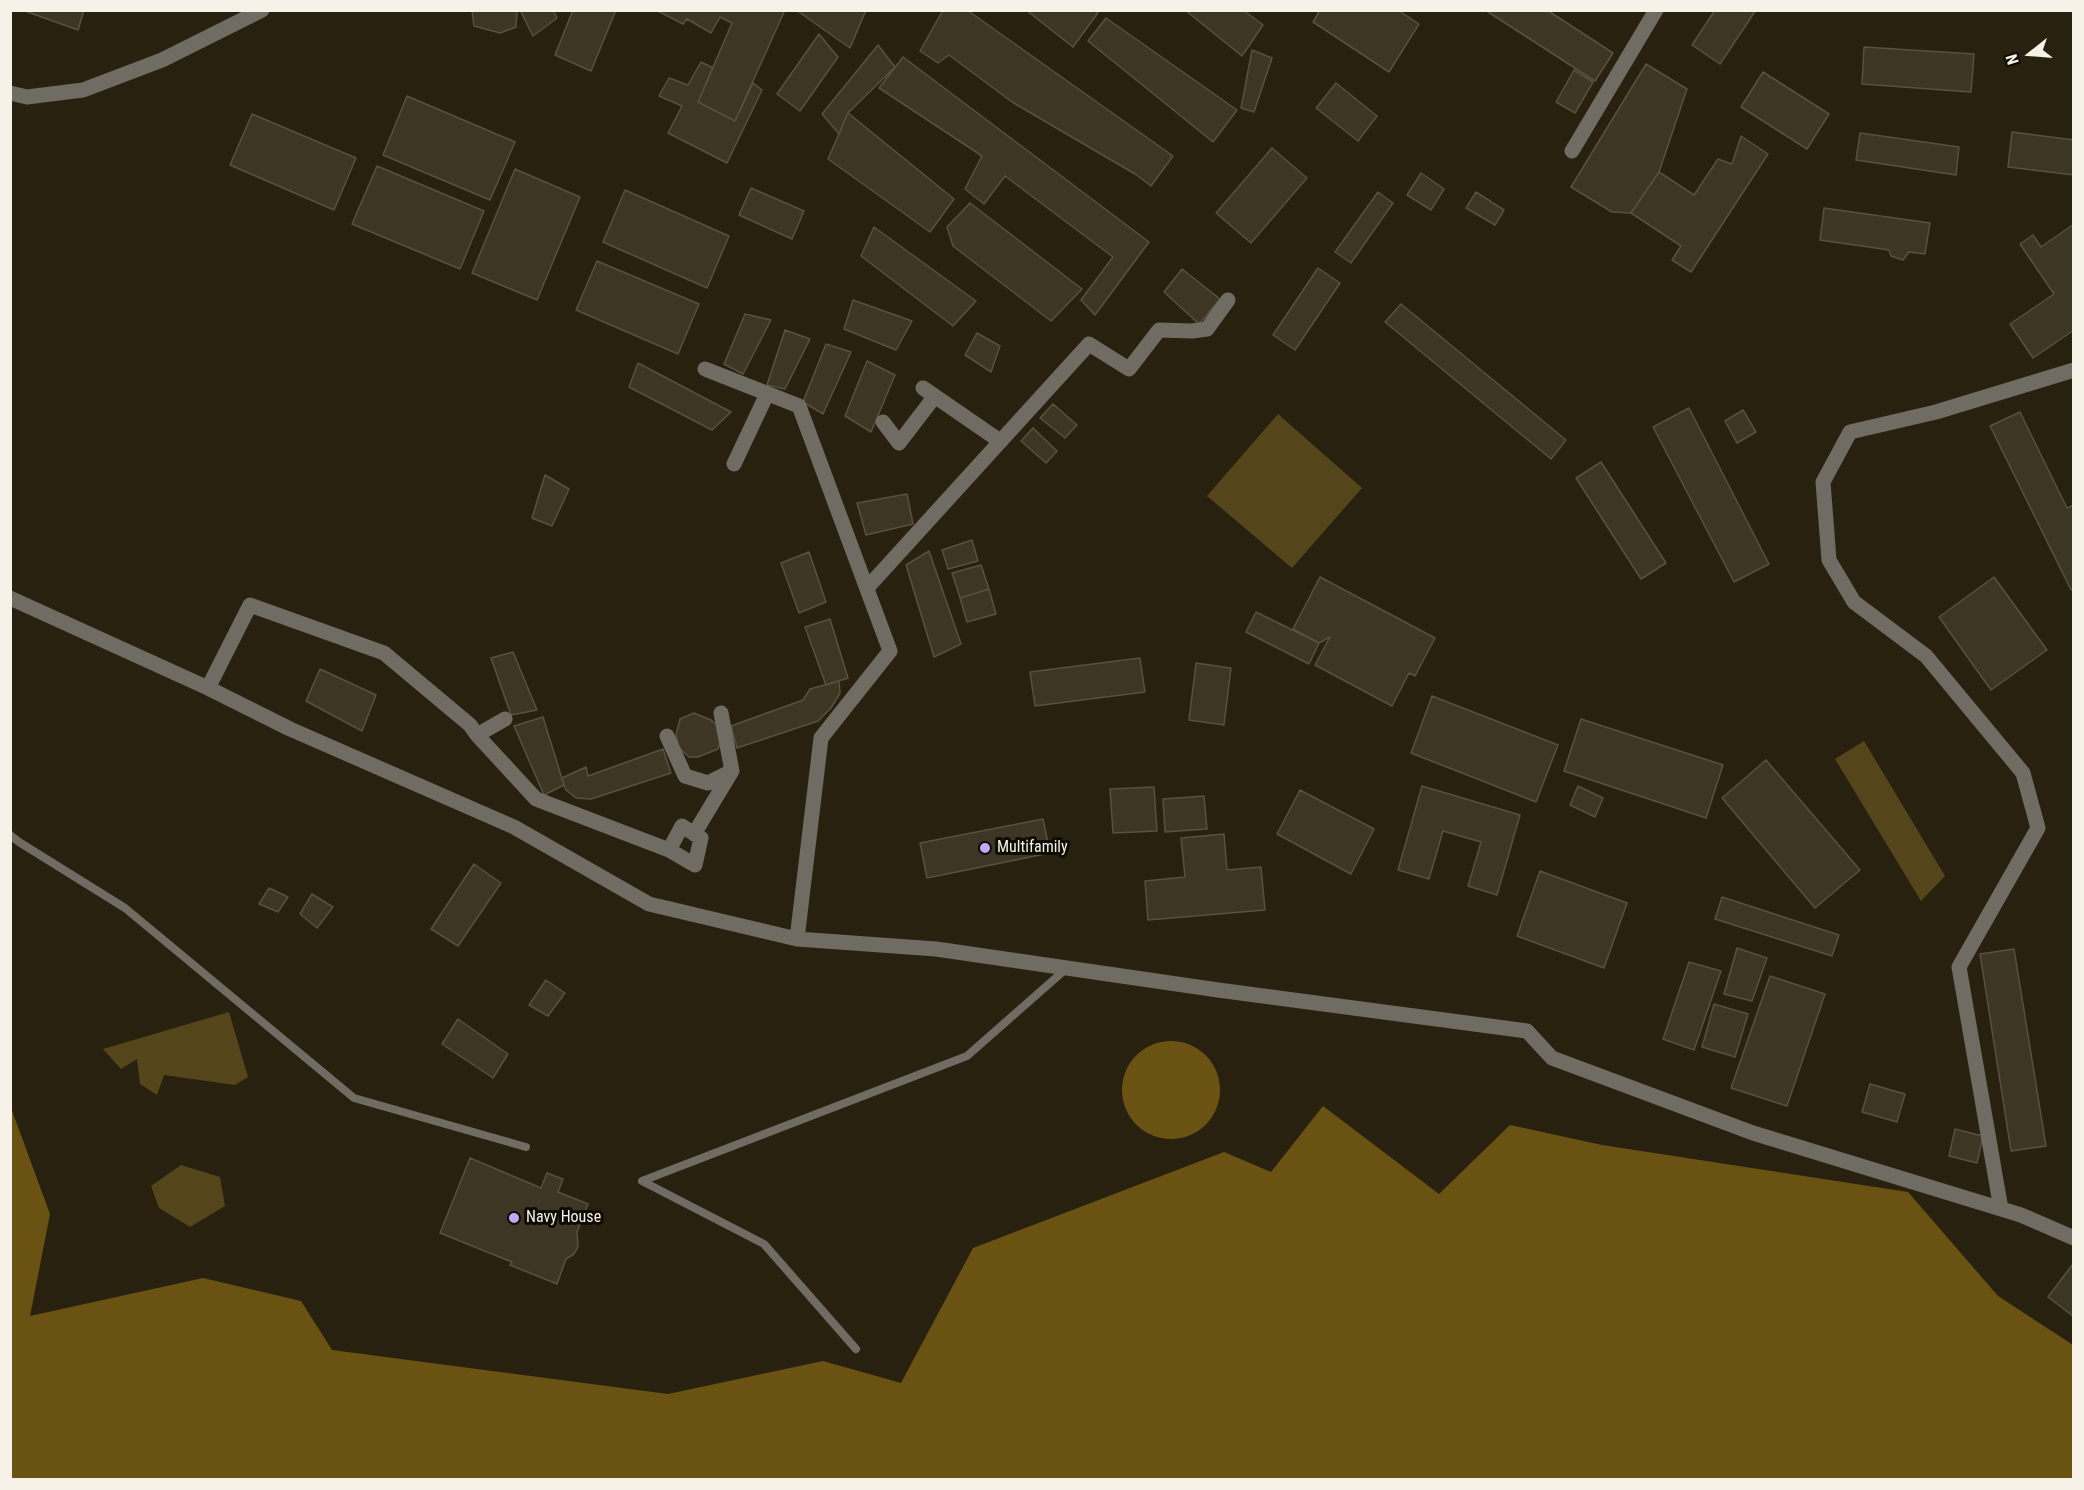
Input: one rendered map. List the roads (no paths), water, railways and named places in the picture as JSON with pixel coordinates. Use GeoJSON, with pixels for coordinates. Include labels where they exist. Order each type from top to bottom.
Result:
{"type":"FeatureCollection","features":[{"type":"Feature","properties":{"kind":"street"},"geometry":{"type":"LineString","coordinates":[[10,93],[27,98],[83,90],[162,60],[262,10]]}},
{"type":"Feature","properties":{"kind":"street"},"geometry":{"type":"LineString","coordinates":[[1572,152],[1656,10]]}},
{"type":"Feature","properties":{"kind":"street"},"geometry":{"type":"LineString","coordinates":[[867,588],[1089,344],[1129,369],[1159,330],[1192,331],[1206,328],[1228,300]]}},
{"type":"Feature","properties":{"kind":"street"},"geometry":{"type":"LineString","coordinates":[[705,369],[799,406],[891,651],[821,738],[797,939]]}},
{"type":"Feature","properties":{"kind":"street"},"geometry":{"type":"LineString","coordinates":[[2001,1209],[1959,967],[2038,828],[2023,773],[1926,656],[1854,602],[1829,560],[1823,482],[1850,432],[1936,412],[2073,370]]}},
{"type":"Feature","properties":{"kind":"street"},"geometry":{"type":"LineString","coordinates":[[883,422],[899,443],[929,392],[1000,441]]}},
{"type":"Feature","properties":{"kind":"street"},"geometry":{"type":"LineString","coordinates":[[734,464],[767,394]]}},
{"type":"Feature","properties":{"kind":"street"},"geometry":{"type":"LineString","coordinates":[[10,598],[208,688],[290,729],[514,827],[649,904],[797,939],[936,949],[1527,1031],[1552,1058],[1753,1133],[2021,1215],[2073,1238]]}},
{"type":"Feature","properties":{"kind":"street"},"geometry":{"type":"LineString","coordinates":[[208,688],[250,605],[384,653],[470,725],[536,799],[669,850],[695,865],[701,838],[682,826],[669,850]]}},
{"type":"Feature","properties":{"kind":"street"},"geometry":{"type":"LineString","coordinates":[[694,834],[732,771],[721,713]]}},
{"type":"Feature","properties":{"kind":"street"},"geometry":{"type":"LineString","coordinates":[[477,735],[505,719]]}},
{"type":"Feature","properties":{"kind":"street"},"geometry":{"type":"LineString","coordinates":[[667,736],[684,777],[708,783],[732,771]]}},
{"type":"Feature","properties":{"kind":"lane"},"geometry":{"type":"LineString","coordinates":[[10,835],[125,908],[354,1098],[525,1147]]}},
{"type":"Feature","properties":{"kind":"lane"},"geometry":{"type":"LineString","coordinates":[[856,1349],[764,1244],[642,1181],[967,1056],[1067,968]]}},
{"type":"Feature","properties":{"kind":"place","name":"Multifamily"},"geometry":{"type":"Point","coordinates":[985,848]}},
{"type":"Feature","properties":{"kind":"place","name":"Navy House"},"geometry":{"type":"Point","coordinates":[514,1218]}}]}
